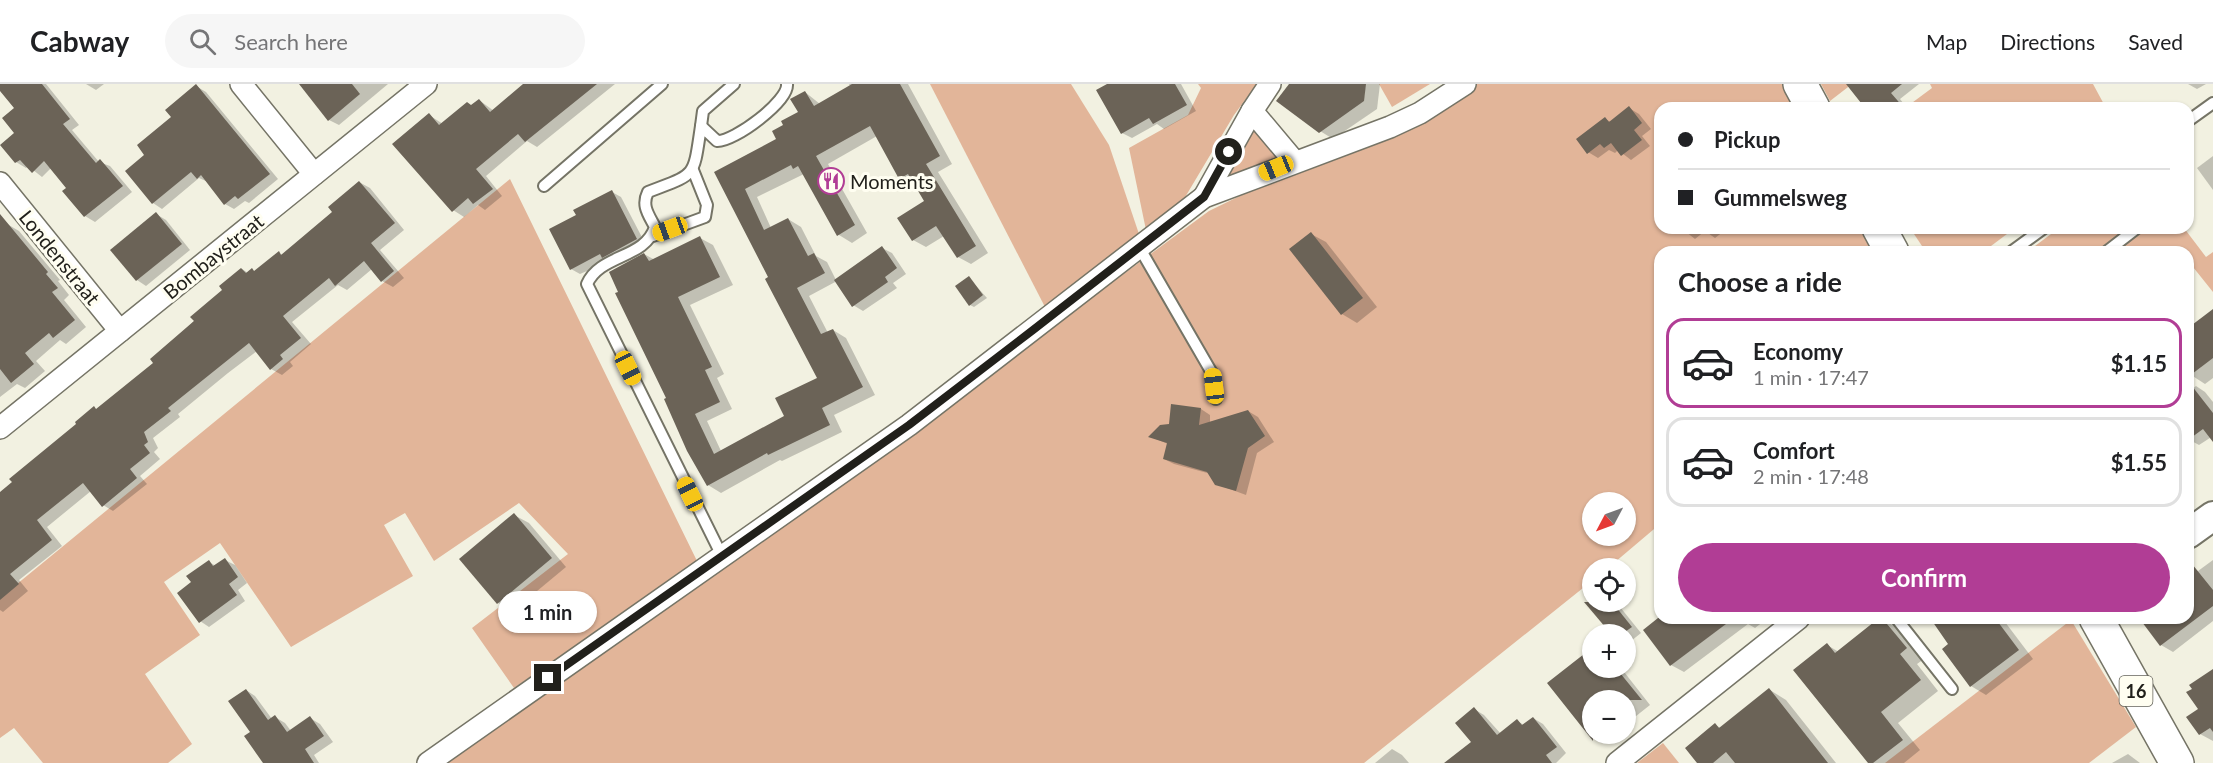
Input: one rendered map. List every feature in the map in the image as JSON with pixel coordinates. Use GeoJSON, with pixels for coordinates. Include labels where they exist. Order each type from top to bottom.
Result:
{"type":"FeatureCollection","features":[{"type":"Feature","properties":{"kind":"main road"},"geometry":{"type":"LineString","coordinates":[[1800,84],[1810,102]]}},
{"type":"Feature","properties":{"kind":"main road","name":"16"},"geometry":{"type":"LineString","coordinates":[[2099,624],[2177,763]]}},
{"type":"Feature","properties":{"kind":"street"},"geometry":{"type":"LineString","coordinates":[[241,84],[314,174]]}},
{"type":"Feature","properties":{"kind":"street","name":"Bombaystraat"},"geometry":{"type":"LineString","coordinates":[[0,428],[426,84]]}},
{"type":"Feature","properties":{"kind":"street"},"geometry":{"type":"LineString","coordinates":[[1204,197],[1252,111],[1270,84]]}},
{"type":"Feature","properties":{"kind":"street"},"geometry":{"type":"LineString","coordinates":[[428,763],[909,425],[1204,197],[1294,161],[1390,127],[1420,113],[1465,84]]}},
{"type":"Feature","properties":{"kind":"street"},"geometry":{"type":"LineString","coordinates":[[1252,111],[1294,161]]}},
{"type":"Feature","properties":{"kind":"street","name":"Londenstraat"},"geometry":{"type":"LineString","coordinates":[[0,183],[120,332]]}},
{"type":"Feature","properties":{"kind":"street"},"geometry":{"type":"LineString","coordinates":[[2194,530],[2213,516]]}},
{"type":"Feature","properties":{"kind":"street"},"geometry":{"type":"LineString","coordinates":[[1617,763],[1791,624]]}},
{"type":"Feature","properties":{"kind":"lane"},"geometry":{"type":"LineString","coordinates":[[543,186],[662,84]]}},
{"type":"Feature","properties":{"kind":"lane"},"geometry":{"type":"LineString","coordinates":[[722,556],[587,284],[596,271],[647,244],[653,236],[655,227],[645,208],[644,200],[648,192],[687,177],[693,170],[703,111],[734,84]]}},
{"type":"Feature","properties":{"kind":"lane"},"geometry":{"type":"LineString","coordinates":[[702,126],[717,141],[734,139],[784,97],[787,84]]}},
{"type":"Feature","properties":{"kind":"lane"},"geometry":{"type":"LineString","coordinates":[[2194,117],[2213,103]]}},
{"type":"Feature","properties":{"kind":"lane"},"geometry":{"type":"LineString","coordinates":[[653,236],[705,217],[707,205],[693,170]]}},
{"type":"Feature","properties":{"kind":"lane"},"geometry":{"type":"LineString","coordinates":[[2019,246],[2036,234]]}},
{"type":"Feature","properties":{"kind":"lane"},"geometry":{"type":"LineString","coordinates":[[2114,246],[2129,234]]}},
{"type":"Feature","properties":{"kind":"lane"},"geometry":{"type":"LineString","coordinates":[[1139,247],[1212,373],[1215,399]]}},
{"type":"Feature","properties":{"kind":"lane"},"geometry":{"type":"LineString","coordinates":[[1901,624],[1952,689]]}},
{"type":"Feature","properties":{"kind":"shaded area"},"geometry":{"type":"Polygon","coordinates":[[[930,84],[1071,84],[1109,145],[1139,234],[1045,307],[930,84]]]}},
{"type":"Feature","properties":{"kind":"shaded area"},"geometry":{"type":"Polygon","coordinates":[[[1198,84],[1257,84],[1234,115],[1184,199],[1146,230],[1129,148],[1188,115],[1201,88],[1198,84]]]}},
{"type":"Feature","properties":{"kind":"shaded area"},"geometry":{"type":"Polygon","coordinates":[[[1379,84],[1430,84],[1392,107],[1379,84]]]}},
{"type":"Feature","properties":{"kind":"shaded area"},"geometry":{"type":"Polygon","coordinates":[[[1477,84],[1788,84],[1798,102],[1654,102],[1654,234],[1869,234],[1876,246],[1654,246],[1654,529],[1636,544],[1636,492],[1582,492],[1582,546],[1634,546],[1620,558],[1582,558],[1582,589],[1364,763],[444,763],[708,580],[1209,211],[1291,171],[1391,139],[1477,84]]]}},
{"type":"Feature","properties":{"kind":"shaded area"},"geometry":{"type":"Polygon","coordinates":[[[1821,84],[1852,84],[1830,101],[1821,84]]]}},
{"type":"Feature","properties":{"kind":"shaded area"},"geometry":{"type":"Polygon","coordinates":[[[1930,84],[2093,84],[2103,102],[1913,102],[1932,88],[1930,84]]]}},
{"type":"Feature","properties":{"kind":"shaded area"},"geometry":{"type":"Polygon","coordinates":[[[1252,122],[1283,160],[1219,186],[1252,122]]]}},
{"type":"Feature","properties":{"kind":"shaded area"},"geometry":{"type":"Polygon","coordinates":[[[510,179],[698,563],[514,688],[472,628],[568,554],[519,503],[434,561],[405,513],[384,525],[413,576],[291,647],[220,543],[164,582],[200,635],[145,674],[192,744],[168,763],[43,763],[14,728],[0,738],[0,598],[510,179]]]}},
{"type":"Feature","properties":{"kind":"shaded area"},"geometry":{"type":"Polygon","coordinates":[[[1914,234],[2007,234],[1991,246],[1922,246],[1914,234]]]}},
{"type":"Feature","properties":{"kind":"shaded area"},"geometry":{"type":"Polygon","coordinates":[[[2051,234],[2189,234],[2206,257],[2213,252],[2213,292],[2194,268],[2194,246],[2035,246],[2051,234]]]}},
{"type":"Feature","properties":{"kind":"shaded area"},"geometry":{"type":"Polygon","coordinates":[[[2066,624],[2073,624],[2136,727],[2089,763],[1885,763],[2066,624]]]}},
{"type":"Feature","properties":{"kind":"shaded area"},"geometry":{"type":"Polygon","coordinates":[[[1663,743],[1679,763],[1637,763],[1663,743]]]}},
{"type":"Feature","properties":{"kind":"building"},"geometry":{"type":"Polygon","coordinates":[[[0,84],[42,84],[70,119],[63,124],[96,163],[100,159],[123,186],[84,217],[62,191],[66,188],[44,161],[32,173],[20,160],[15,163],[0,145],[14,133],[2,118],[14,108],[0,91],[0,84]]]}},
{"type":"Feature","properties":{"kind":"building"},"geometry":{"type":"Polygon","coordinates":[[[196,84],[270,174],[238,199],[235,196],[224,205],[201,175],[197,179],[191,172],[152,204],[125,171],[144,155],[137,145],[171,117],[165,110],[196,84]]]}},
{"type":"Feature","properties":{"kind":"building"},"geometry":{"type":"Polygon","coordinates":[[[299,84],[352,84],[360,94],[328,121],[299,84]]]}},
{"type":"Feature","properties":{"kind":"building"},"geometry":{"type":"Polygon","coordinates":[[[523,84],[597,84],[525,142],[518,134],[476,169],[493,189],[473,204],[468,198],[452,212],[392,144],[429,113],[439,125],[467,102],[471,105],[479,99],[490,112],[523,84]]]}},
{"type":"Feature","properties":{"kind":"building"},"geometry":{"type":"Polygon","coordinates":[[[852,84],[900,84],[940,156],[926,164],[976,246],[957,258],[936,226],[912,241],[897,218],[924,201],[908,174],[899,179],[870,126],[816,156],[855,225],[837,236],[798,166],[793,169],[791,165],[745,189],[764,230],[788,218],[808,256],[814,253],[825,273],[797,288],[821,334],[833,329],[863,387],[822,408],[830,425],[768,455],[767,453],[707,486],[687,451],[664,399],[666,398],[615,293],[618,292],[609,272],[644,253],[649,261],[700,236],[720,277],[678,297],[712,367],[705,370],[720,402],[695,414],[714,454],[784,416],[775,398],[817,378],[765,279],[768,277],[714,172],[776,139],[772,131],[783,125],[781,121],[798,112],[790,99],[805,91],[814,106],[852,84]]]}},
{"type":"Feature","properties":{"kind":"building"},"geometry":{"type":"Polygon","coordinates":[[[1107,84],[1175,84],[1187,105],[1153,124],[1149,118],[1121,134],[1096,90],[1107,84]]]}},
{"type":"Feature","properties":{"kind":"building"},"geometry":{"type":"Polygon","coordinates":[[[1289,84],[1366,84],[1364,101],[1319,133],[1276,101],[1289,84]]]}},
{"type":"Feature","properties":{"kind":"building"},"geometry":{"type":"Polygon","coordinates":[[[1846,84],[1902,84],[1891,93],[1899,102],[1860,102],[1846,84]]]}},
{"type":"Feature","properties":{"kind":"building"},"geometry":{"type":"Polygon","coordinates":[[[1629,106],[1642,123],[1634,130],[1642,140],[1621,156],[1611,143],[1604,148],[1600,144],[1587,154],[1576,139],[1605,117],[1609,122],[1629,106]]]}},
{"type":"Feature","properties":{"kind":"building"},"geometry":{"type":"Polygon","coordinates":[[[359,181],[395,223],[371,243],[394,271],[381,282],[364,261],[335,286],[329,278],[283,316],[301,338],[280,355],[283,359],[270,370],[249,343],[168,408],[171,411],[144,432],[148,442],[144,445],[150,453],[130,469],[137,478],[102,507],[83,483],[37,520],[52,540],[10,574],[19,584],[0,600],[0,492],[12,482],[9,479],[76,424],[75,422],[94,406],[96,409],[153,363],[150,359],[194,321],[190,317],[222,290],[219,286],[241,268],[246,273],[252,268],[254,271],[279,251],[281,255],[332,212],[328,207],[359,181]]]}},
{"type":"Feature","properties":{"kind":"building"},"geometry":{"type":"Polygon","coordinates":[[[612,190],[637,239],[602,258],[600,254],[570,270],[549,229],[576,215],[573,210],[612,190]]]}},
{"type":"Feature","properties":{"kind":"building"},"geometry":{"type":"Polygon","coordinates":[[[156,212],[182,244],[136,281],[110,250],[156,212]]]}},
{"type":"Feature","properties":{"kind":"building"},"geometry":{"type":"Polygon","coordinates":[[[0,214],[48,272],[46,274],[58,288],[52,292],[75,320],[53,338],[49,333],[25,353],[34,364],[11,383],[0,369],[0,214]]]}},
{"type":"Feature","properties":{"kind":"building"},"geometry":{"type":"Polygon","coordinates":[[[1311,232],[1363,298],[1341,315],[1289,249],[1311,232]]]}},
{"type":"Feature","properties":{"kind":"building"},"geometry":{"type":"Polygon","coordinates":[[[882,246],[897,268],[885,277],[888,282],[852,307],[834,280],[882,246]]]}},
{"type":"Feature","properties":{"kind":"building"},"geometry":{"type":"Polygon","coordinates":[[[969,276],[983,295],[969,306],[955,286],[969,276]]]}},
{"type":"Feature","properties":{"kind":"building"},"geometry":{"type":"Polygon","coordinates":[[[2213,309],[2213,358],[2194,372],[2194,323],[2213,309]]]}},
{"type":"Feature","properties":{"kind":"building"},"geometry":{"type":"Polygon","coordinates":[[[2194,389],[2213,413],[2213,442],[2203,429],[2194,436],[2194,389]]]}},
{"type":"Feature","properties":{"kind":"building"},"geometry":{"type":"Polygon","coordinates":[[[1171,404],[1201,408],[1199,425],[1248,410],[1265,436],[1248,448],[1236,491],[1215,485],[1207,472],[1163,459],[1167,443],[1148,437],[1160,425],[1169,424],[1171,404]]]}},
{"type":"Feature","properties":{"kind":"building"},"geometry":{"type":"Polygon","coordinates":[[[514,513],[552,558],[497,604],[459,559],[514,513]]]}},
{"type":"Feature","properties":{"kind":"building"},"geometry":{"type":"Polygon","coordinates":[[[225,558],[238,577],[229,584],[237,595],[199,623],[177,593],[191,582],[186,576],[209,560],[213,566],[225,558]]]}},
{"type":"Feature","properties":{"kind":"building"},"geometry":{"type":"Polygon","coordinates":[[[2194,566],[2213,590],[2213,606],[2194,620],[2194,566]]]}},
{"type":"Feature","properties":{"kind":"building"},"geometry":{"type":"Polygon","coordinates":[[[1592,612],[1620,612],[1630,624],[1603,624],[1592,612]]]}},
{"type":"Feature","properties":{"kind":"building"},"geometry":{"type":"Polygon","coordinates":[[[1654,621],[1654,624],[1726,624],[1670,666],[1643,630],[1654,621]]]}},
{"type":"Feature","properties":{"kind":"building"},"geometry":{"type":"Polygon","coordinates":[[[1871,624],[1887,624],[1907,648],[1900,654],[1921,680],[1881,712],[1903,740],[1873,763],[1868,763],[1793,670],[1827,643],[1835,653],[1871,624]]]}},
{"type":"Feature","properties":{"kind":"building"},"geometry":{"type":"Polygon","coordinates":[[[1934,624],[2000,624],[2019,650],[1970,687],[1942,649],[1948,644],[1934,624]]]}},
{"type":"Feature","properties":{"kind":"building"},"geometry":{"type":"Polygon","coordinates":[[[2144,624],[2189,624],[2160,646],[2144,624]]]}},
{"type":"Feature","properties":{"kind":"building"},"geometry":{"type":"Polygon","coordinates":[[[1582,656],[1582,678],[1624,678],[1634,690],[1582,690],[1582,727],[1547,683],[1582,656]]]}},
{"type":"Feature","properties":{"kind":"building"},"geometry":{"type":"Polygon","coordinates":[[[2213,669],[2213,732],[2210,728],[2199,735],[2186,717],[2198,709],[2186,692],[2192,689],[2189,685],[2213,669]]]}},
{"type":"Feature","properties":{"kind":"building"},"geometry":{"type":"Polygon","coordinates":[[[1769,688],[1828,763],[1735,763],[1726,752],[1713,763],[1697,763],[1685,748],[1715,723],[1719,728],[1769,688]]]}},
{"type":"Feature","properties":{"kind":"building"},"geometry":{"type":"Polygon","coordinates":[[[246,689],[268,720],[275,715],[287,732],[310,716],[324,736],[305,749],[314,763],[263,763],[244,736],[250,732],[228,701],[246,689]]]}},
{"type":"Feature","properties":{"kind":"building"},"geometry":{"type":"Polygon","coordinates":[[[1474,707],[1497,735],[1517,719],[1522,725],[1533,717],[1557,747],[1546,755],[1552,763],[1444,763],[1471,742],[1455,723],[1474,707]]]}},
{"type":"Feature","properties":{"kind":"place","name":"Moments"},"geometry":{"type":"Point","coordinates":[831,181]}},
{"type":"Feature","properties":{"kind":"route"},"geometry":{"type":"LineString","coordinates":[[548,678],[909,425],[1033,330],[1204,197],[1229,152]]}}]}
